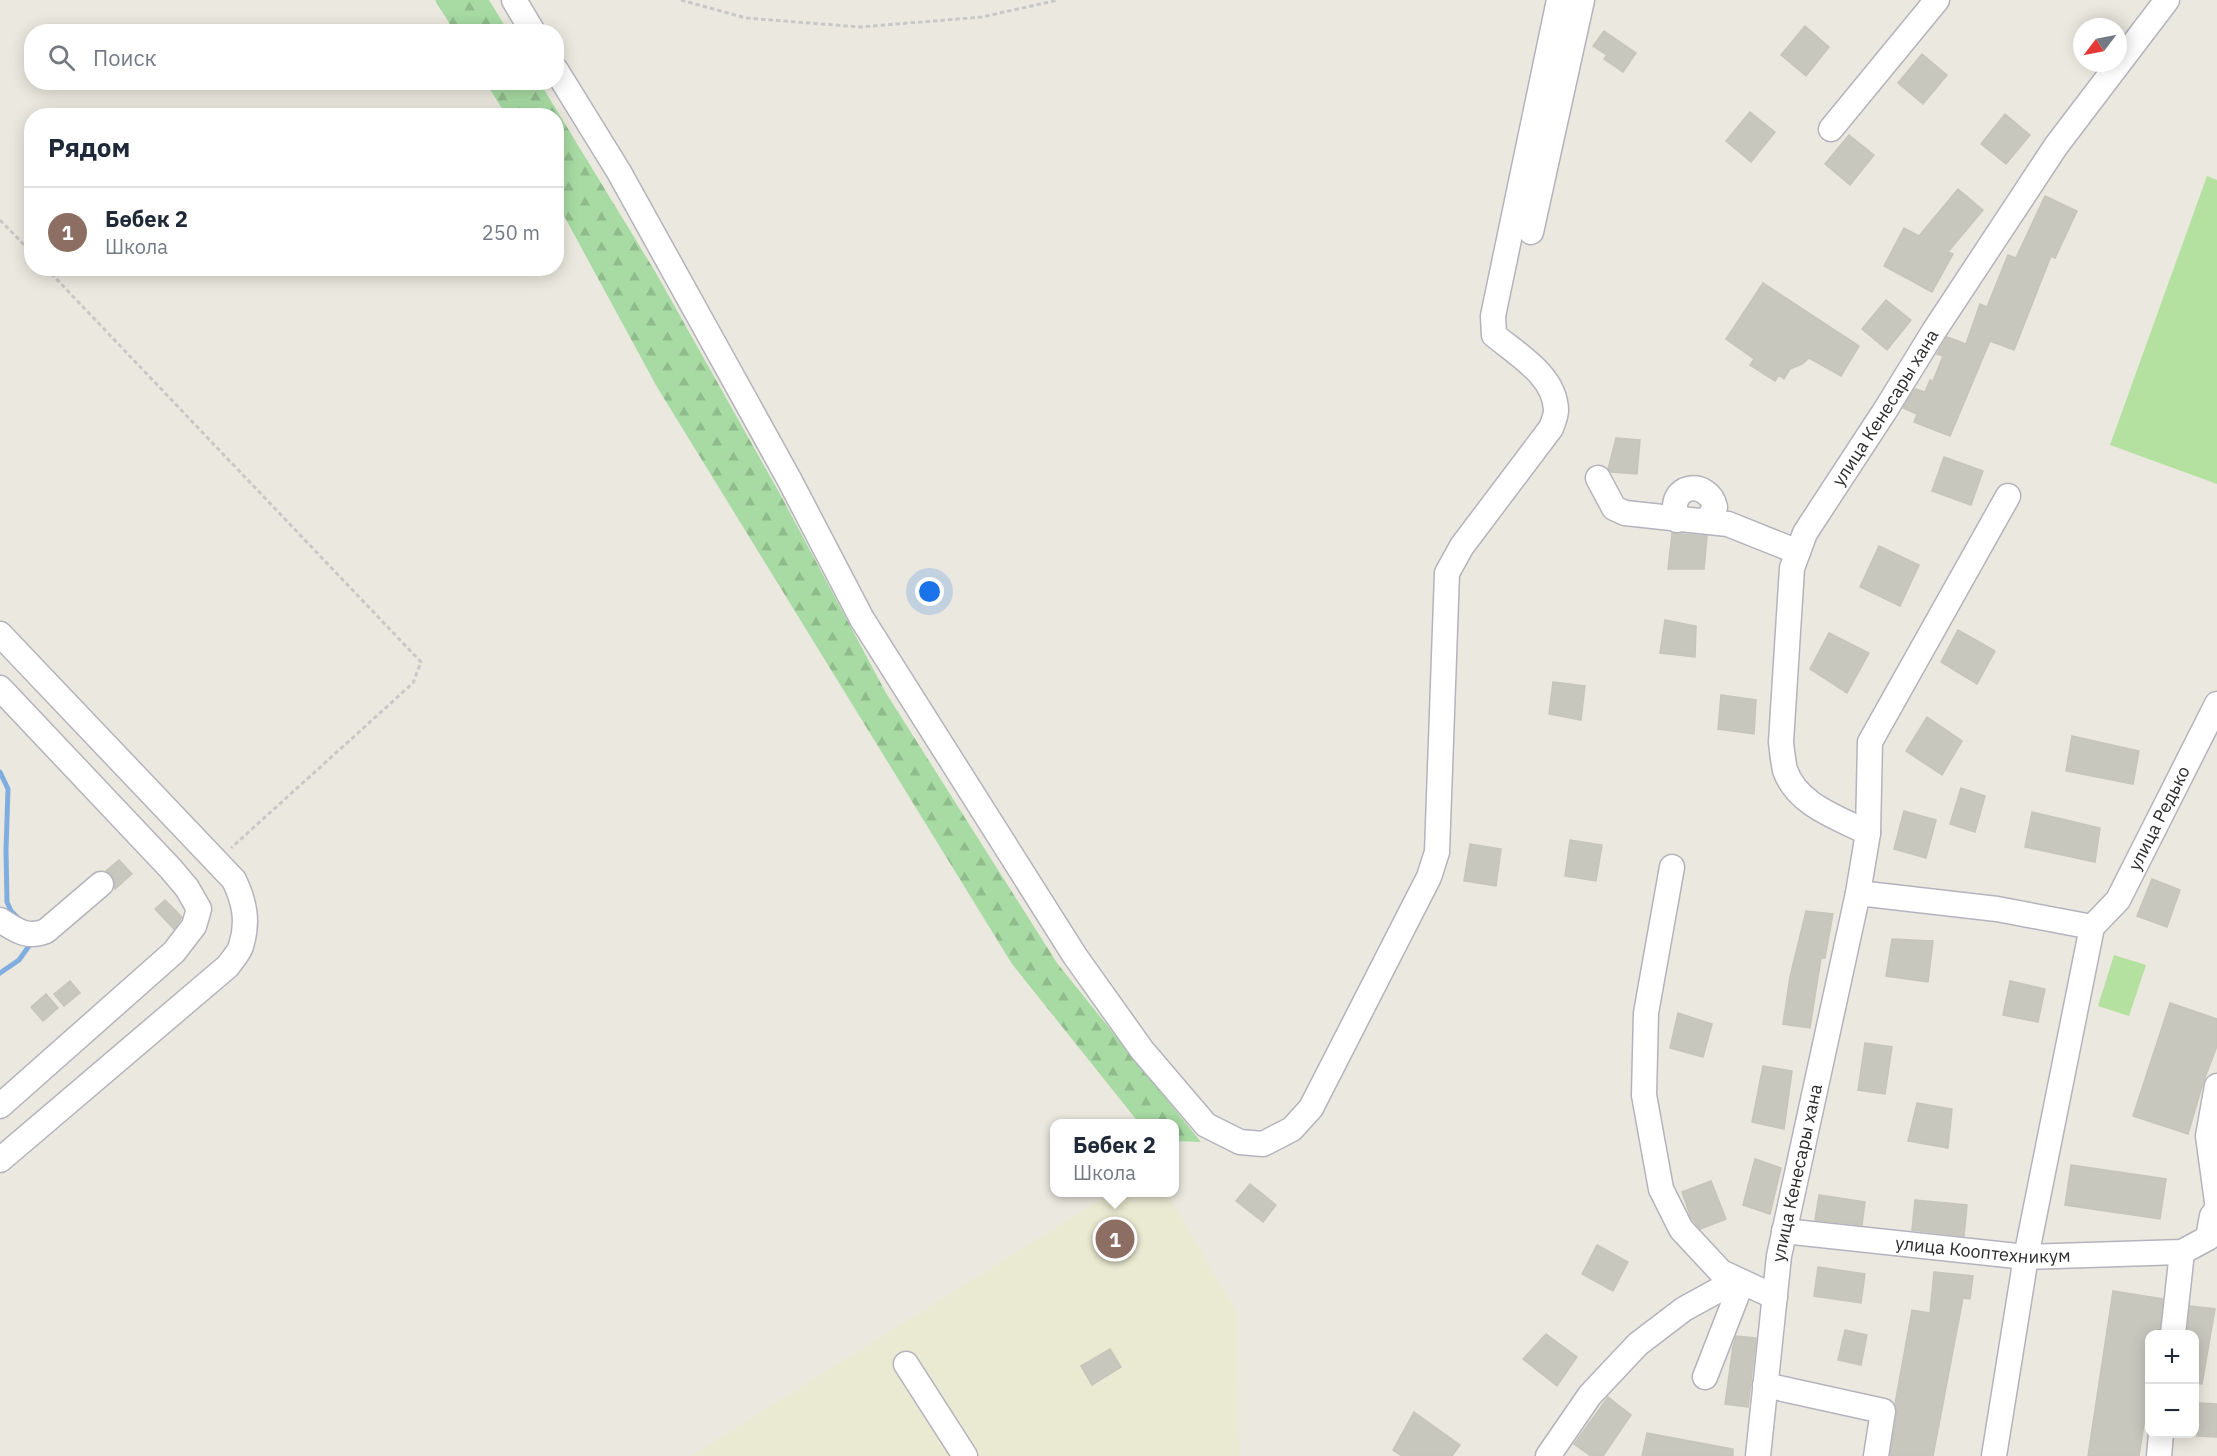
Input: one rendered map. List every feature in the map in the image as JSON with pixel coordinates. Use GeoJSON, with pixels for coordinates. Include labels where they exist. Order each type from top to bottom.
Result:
{"type":"FeatureCollection","features":[{"type":"Feature","properties":{"kind":"street"},"geometry":{"type":"LineString","coordinates":[[514,0],[528,24]]}},
{"type":"Feature","properties":{"kind":"street"},"geometry":{"type":"LineString","coordinates":[[564,83],[642,213],[789,479],[862,619],[1075,956],[1142,1050],[1206,1125],[1240,1142],[1263,1144],[1292,1129],[1311,1107],[1429,877],[1437,852],[1447,573],[1462,546],[1551,428],[1556,411],[1550,386],[1528,362],[1494,335],[1493,316],[1559,0]]}},
{"type":"Feature","properties":{"kind":"street"},"geometry":{"type":"LineString","coordinates":[[1531,232],[1582,0]]}},
{"type":"Feature","properties":{"kind":"street"},"geometry":{"type":"LineString","coordinates":[[1831,129],[1937,0]]}},
{"type":"Feature","properties":{"kind":"street","name":"улица Кенесары хана"},"geometry":{"type":"LineString","coordinates":[[1868,833],[1807,801],[1794,788],[1785,770],[1781,742],[1792,568],[1805,533],[2056,146],[2167,0]]}},
{"type":"Feature","properties":{"kind":"street"},"geometry":{"type":"LineString","coordinates":[[1598,478],[1614,508],[1625,513],[1677,520],[1674,503],[1676,497],[1689,490],[1705,491],[1713,498],[1715,507],[1707,521],[1728,524],[1798,552]]}},
{"type":"Feature","properties":{"kind":"street","name":"улица Кенесары хана"},"geometry":{"type":"LineString","coordinates":[[1758,1456],[1779,1256],[1858,893],[1868,833],[1870,742],[2008,496]]}},
{"type":"Feature","properties":{"kind":"street"},"geometry":{"type":"LineString","coordinates":[[0,634],[234,879],[244,902],[241,947],[228,966],[0,1160]]}},
{"type":"Feature","properties":{"kind":"street"},"geometry":{"type":"LineString","coordinates":[[0,688],[171,869],[187,888],[199,909],[194,926],[174,952],[0,1106]]}},
{"type":"Feature","properties":{"kind":"street","name":"улица Редько"},"geometry":{"type":"LineString","coordinates":[[2092,927],[2118,900],[2217,704]]}},
{"type":"Feature","properties":{"kind":"street"},"geometry":{"type":"LineString","coordinates":[[1672,867],[1646,1013],[1644,1095],[1661,1189],[1682,1229],[1721,1272],[1775,1297]]}},
{"type":"Feature","properties":{"kind":"street"},"geometry":{"type":"LineString","coordinates":[[0,920],[27,935],[37,935],[46,931],[101,884]]}},
{"type":"Feature","properties":{"kind":"street"},"geometry":{"type":"LineString","coordinates":[[1858,893],[1997,909],[2092,927],[2026,1257],[1994,1456]]}},
{"type":"Feature","properties":{"kind":"street"},"geometry":{"type":"LineString","coordinates":[[2217,1086],[2208,1136],[2217,1202]]}},
{"type":"Feature","properties":{"kind":"street"},"geometry":{"type":"LineString","coordinates":[[2174,1330],[2182,1252],[2212,1243],[2212,1216],[2217,1209]]}},
{"type":"Feature","properties":{"kind":"street","name":"улица Кооптехникум"},"geometry":{"type":"LineString","coordinates":[[1784,1231],[2026,1257],[2182,1252]]}},
{"type":"Feature","properties":{"kind":"street"},"geometry":{"type":"LineString","coordinates":[[1705,1377],[1739,1281]]}},
{"type":"Feature","properties":{"kind":"street"},"geometry":{"type":"LineString","coordinates":[[1548,1456],[1590,1395],[1638,1344],[1684,1309],[1739,1281]]}},
{"type":"Feature","properties":{"kind":"street"},"geometry":{"type":"LineString","coordinates":[[906,1364],[965,1456]]}},
{"type":"Feature","properties":{"kind":"street"},"geometry":{"type":"LineString","coordinates":[[1766,1385],[1883,1411],[1876,1456]]}},
{"type":"Feature","properties":{"kind":"street"},"geometry":{"type":"LineString","coordinates":[[2159,1456],[2161,1438]]}},
{"type":"Feature","properties":{"kind":"path"},"geometry":{"type":"LineString","coordinates":[[681,0],[746,18],[860,27],[982,17],[1058,0]]}},
{"type":"Feature","properties":{"kind":"path"},"geometry":{"type":"LineString","coordinates":[[0,220],[24,246]]}},
{"type":"Feature","properties":{"kind":"path"},"geometry":{"type":"LineString","coordinates":[[54,276],[421,662],[413,683],[217,862]]}},
{"type":"Feature","properties":{"kind":"shaded area"},"geometry":{"type":"Polygon","coordinates":[[[1105,1197],[1169,1197],[1237,1312],[1240,1456],[691,1456],[1105,1197]]]}},
{"type":"Feature","properties":{"kind":"green space"},"geometry":{"type":"Polygon","coordinates":[[[435,0],[489,0],[504,24],[450,24],[435,0]]]}},
{"type":"Feature","properties":{"kind":"green space"},"geometry":{"type":"Polygon","coordinates":[[[490,90],[544,90],[555,108],[502,108],[490,90]]]}},
{"type":"Feature","properties":{"kind":"green space"},"geometry":{"type":"Polygon","coordinates":[[[564,122],[656,273],[780,494],[886,693],[1057,963],[1201,1142],[1179,1141],[1179,1119],[1136,1119],[1012,964],[657,387],[564,216],[564,122]]]}},
{"type":"Feature","properties":{"kind":"green space"},"geometry":{"type":"Polygon","coordinates":[[[2207,176],[2217,180],[2217,484],[2110,445],[2207,176]]]}},
{"type":"Feature","properties":{"kind":"green space"},"geometry":{"type":"Polygon","coordinates":[[[2114,955],[2146,965],[2129,1016],[2098,1006],[2114,955]]]}},
{"type":"Feature","properties":{"kind":"building"},"geometry":{"type":"Polygon","coordinates":[[[1805,26],[1829,47],[1806,76],[1781,55],[1805,26]]]}},
{"type":"Feature","properties":{"kind":"building"},"geometry":{"type":"Polygon","coordinates":[[[1604,31],[1636,53],[1623,72],[1604,59],[1607,55],[1593,46],[1604,31]]]}},
{"type":"Feature","properties":{"kind":"building"},"geometry":{"type":"Polygon","coordinates":[[[1922,54],[1947,75],[1923,104],[1898,83],[1922,54]]]}},
{"type":"Feature","properties":{"kind":"building"},"geometry":{"type":"Polygon","coordinates":[[[1750,112],[1775,132],[1751,162],[1726,141],[1750,112]]]}},
{"type":"Feature","properties":{"kind":"building"},"geometry":{"type":"Polygon","coordinates":[[[2005,114],[2030,135],[2006,164],[1981,144],[2005,114]]]}},
{"type":"Feature","properties":{"kind":"building"},"geometry":{"type":"Polygon","coordinates":[[[1849,135],[1874,155],[1850,185],[1825,164],[1849,135]]]}},
{"type":"Feature","properties":{"kind":"building"},"geometry":{"type":"Polygon","coordinates":[[[1958,189],[1983,210],[1948,252],[1953,254],[1932,292],[1884,266],[1904,228],[1919,236],[1958,189]]]}},
{"type":"Feature","properties":{"kind":"building"},"geometry":{"type":"Polygon","coordinates":[[[2045,196],[2077,211],[2055,258],[2051,256],[2014,350],[1990,341],[1950,436],[1914,422],[1917,414],[1903,408],[1915,389],[1925,392],[1930,380],[1933,381],[1943,356],[1937,354],[1947,337],[1966,344],[1980,304],[1987,307],[2008,255],[2016,258],[2045,196]]]}},
{"type":"Feature","properties":{"kind":"building"},"geometry":{"type":"Polygon","coordinates":[[[1763,283],[1859,346],[1841,376],[1809,358],[1790,369],[1784,379],[1779,375],[1775,381],[1750,365],[1754,359],[1726,339],[1763,283]]]}},
{"type":"Feature","properties":{"kind":"building"},"geometry":{"type":"Polygon","coordinates":[[[1886,300],[1911,320],[1887,350],[1862,329],[1886,300]]]}},
{"type":"Feature","properties":{"kind":"building"},"geometry":{"type":"Polygon","coordinates":[[[1616,438],[1640,440],[1637,474],[1611,472],[1608,469],[1616,438]]]}},
{"type":"Feature","properties":{"kind":"building"},"geometry":{"type":"Polygon","coordinates":[[[1944,457],[1983,471],[1971,505],[1932,491],[1944,457]]]}},
{"type":"Feature","properties":{"kind":"building"},"geometry":{"type":"Polygon","coordinates":[[[1672,533],[1707,536],[1704,569],[1668,569],[1672,533]]]}},
{"type":"Feature","properties":{"kind":"building"},"geometry":{"type":"Polygon","coordinates":[[[1879,546],[1919,565],[1900,606],[1860,587],[1879,546]]]}},
{"type":"Feature","properties":{"kind":"building"},"geometry":{"type":"Polygon","coordinates":[[[1665,620],[1696,626],[1695,657],[1660,653],[1665,620]]]}},
{"type":"Feature","properties":{"kind":"building"},"geometry":{"type":"Polygon","coordinates":[[[1958,630],[1995,651],[1977,684],[1941,662],[1958,630]]]}},
{"type":"Feature","properties":{"kind":"building"},"geometry":{"type":"Polygon","coordinates":[[[1829,633],[1869,653],[1847,693],[1810,669],[1829,633]]]}},
{"type":"Feature","properties":{"kind":"building"},"geometry":{"type":"Polygon","coordinates":[[[1553,682],[1585,686],[1581,720],[1549,714],[1553,682]]]}},
{"type":"Feature","properties":{"kind":"building"},"geometry":{"type":"Polygon","coordinates":[[[1721,695],[1756,700],[1754,734],[1718,729],[1721,695]]]}},
{"type":"Feature","properties":{"kind":"building"},"geometry":{"type":"Polygon","coordinates":[[[1927,717],[1962,741],[1942,775],[1906,751],[1927,717]]]}},
{"type":"Feature","properties":{"kind":"building"},"geometry":{"type":"Polygon","coordinates":[[[2072,736],[2139,751],[2133,784],[2066,771],[2072,736]]]}},
{"type":"Feature","properties":{"kind":"building"},"geometry":{"type":"Polygon","coordinates":[[[1961,788],[1985,796],[1975,832],[1950,824],[1961,788]]]}},
{"type":"Feature","properties":{"kind":"building"},"geometry":{"type":"Polygon","coordinates":[[[1904,811],[1936,820],[1926,858],[1894,849],[1904,811]]]}},
{"type":"Feature","properties":{"kind":"building"},"geometry":{"type":"Polygon","coordinates":[[[2032,812],[2100,828],[2095,862],[2025,847],[2032,812]]]}},
{"type":"Feature","properties":{"kind":"building"},"geometry":{"type":"Polygon","coordinates":[[[1570,840],[1602,845],[1596,881],[1565,876],[1570,840]]]}},
{"type":"Feature","properties":{"kind":"building"},"geometry":{"type":"Polygon","coordinates":[[[1470,844],[1501,849],[1496,886],[1464,881],[1470,844]]]}},
{"type":"Feature","properties":{"kind":"building"},"geometry":{"type":"Polygon","coordinates":[[[119,860],[132,874],[115,889],[112,875],[106,871],[119,860]]]}},
{"type":"Feature","properties":{"kind":"building"},"geometry":{"type":"Polygon","coordinates":[[[2152,879],[2180,890],[2167,927],[2137,916],[2152,879]]]}},
{"type":"Feature","properties":{"kind":"building"},"geometry":{"type":"Polygon","coordinates":[[[165,900],[182,917],[174,929],[155,909],[165,900]]]}},
{"type":"Feature","properties":{"kind":"building"},"geometry":{"type":"Polygon","coordinates":[[[1806,911],[1833,914],[1825,958],[1821,958],[1810,1028],[1783,1024],[1790,977],[1806,911]]]}},
{"type":"Feature","properties":{"kind":"building"},"geometry":{"type":"Polygon","coordinates":[[[1892,939],[1933,941],[1928,982],[1886,976],[1892,939]]]}},
{"type":"Feature","properties":{"kind":"building"},"geometry":{"type":"Polygon","coordinates":[[[70,981],[80,993],[64,1006],[54,994],[70,981]]]}},
{"type":"Feature","properties":{"kind":"building"},"geometry":{"type":"Polygon","coordinates":[[[2010,981],[2045,989],[2038,1022],[2003,1015],[2010,981]]]}},
{"type":"Feature","properties":{"kind":"building"},"geometry":{"type":"Polygon","coordinates":[[[46,994],[58,1008],[43,1021],[31,1007],[46,994]]]}},
{"type":"Feature","properties":{"kind":"building"},"geometry":{"type":"Polygon","coordinates":[[[2170,1003],[2217,1019],[2217,1046],[2188,1134],[2133,1116],[2170,1003]]]}},
{"type":"Feature","properties":{"kind":"building"},"geometry":{"type":"Polygon","coordinates":[[[1678,1013],[1712,1024],[1703,1057],[1670,1048],[1678,1013]]]}},
{"type":"Feature","properties":{"kind":"building"},"geometry":{"type":"Polygon","coordinates":[[[1865,1043],[1892,1047],[1885,1094],[1858,1090],[1865,1043]]]}},
{"type":"Feature","properties":{"kind":"building"},"geometry":{"type":"Polygon","coordinates":[[[1763,1066],[1792,1071],[1784,1129],[1752,1122],[1763,1066]]]}},
{"type":"Feature","properties":{"kind":"building"},"geometry":{"type":"Polygon","coordinates":[[[1917,1103],[1952,1109],[1948,1148],[1908,1141],[1917,1103]]]}},
{"type":"Feature","properties":{"kind":"building"},"geometry":{"type":"Polygon","coordinates":[[[1755,1159],[1781,1168],[1770,1214],[1743,1205],[1755,1159]]]}},
{"type":"Feature","properties":{"kind":"building"},"geometry":{"type":"Polygon","coordinates":[[[2071,1165],[2166,1179],[2160,1219],[2065,1205],[2071,1165]]]}},
{"type":"Feature","properties":{"kind":"building"},"geometry":{"type":"Polygon","coordinates":[[[1711,1181],[1726,1219],[1700,1229],[1691,1218],[1682,1192],[1711,1181]]]}},
{"type":"Feature","properties":{"kind":"building"},"geometry":{"type":"Polygon","coordinates":[[[1250,1184],[1276,1205],[1263,1222],[1236,1201],[1250,1184]]]}},
{"type":"Feature","properties":{"kind":"building"},"geometry":{"type":"Polygon","coordinates":[[[1819,1195],[1865,1202],[1862,1225],[1815,1220],[1819,1195]]]}},
{"type":"Feature","properties":{"kind":"building"},"geometry":{"type":"Polygon","coordinates":[[[1915,1200],[1967,1205],[1964,1236],[1912,1230],[1915,1200]]]}},
{"type":"Feature","properties":{"kind":"building"},"geometry":{"type":"Polygon","coordinates":[[[1597,1245],[1628,1262],[1613,1291],[1582,1274],[1597,1245]]]}},
{"type":"Feature","properties":{"kind":"building"},"geometry":{"type":"Polygon","coordinates":[[[1818,1267],[1865,1274],[1861,1303],[1814,1296],[1818,1267]]]}},
{"type":"Feature","properties":{"kind":"building"},"geometry":{"type":"Polygon","coordinates":[[[1934,1272],[1973,1276],[1970,1299],[1963,1298],[1933,1456],[1890,1456],[1897,1413],[1895,1404],[1912,1310],[1930,1313],[1934,1272]]]}},
{"type":"Feature","properties":{"kind":"building"},"geometry":{"type":"Polygon","coordinates":[[[2113,1291],[2163,1299],[2160,1330],[2145,1330],[2145,1418],[2139,1456],[2088,1456],[2113,1291]]]}},
{"type":"Feature","properties":{"kind":"building"},"geometry":{"type":"Polygon","coordinates":[[[2190,1306],[2215,1309],[2202,1384],[2199,1384],[2199,1330],[2188,1330],[2190,1306]]]}},
{"type":"Feature","properties":{"kind":"building"},"geometry":{"type":"Polygon","coordinates":[[[1845,1330],[1867,1335],[1861,1365],[1838,1360],[1845,1330]]]}},
{"type":"Feature","properties":{"kind":"building"},"geometry":{"type":"Polygon","coordinates":[[[1546,1334],[1577,1357],[1557,1386],[1523,1359],[1546,1334]]]}},
{"type":"Feature","properties":{"kind":"building"},"geometry":{"type":"Polygon","coordinates":[[[1736,1336],[1756,1338],[1748,1407],[1725,1404],[1736,1336]]]}},
{"type":"Feature","properties":{"kind":"building"},"geometry":{"type":"Polygon","coordinates":[[[1110,1349],[1121,1367],[1092,1385],[1081,1366],[1110,1349]]]}},
{"type":"Feature","properties":{"kind":"building"},"geometry":{"type":"Polygon","coordinates":[[[1608,1397],[1631,1415],[1603,1456],[1591,1456],[1574,1444],[1608,1397]]]}},
{"type":"Feature","properties":{"kind":"building"},"geometry":{"type":"Polygon","coordinates":[[[2199,1403],[2217,1404],[2217,1437],[2199,1436],[2199,1403]]]}},
{"type":"Feature","properties":{"kind":"building"},"geometry":{"type":"Polygon","coordinates":[[[1414,1412],[1460,1445],[1452,1456],[1402,1456],[1393,1450],[1414,1412]]]}},
{"type":"Feature","properties":{"kind":"building"},"geometry":{"type":"Polygon","coordinates":[[[1647,1433],[1733,1449],[1733,1456],[1642,1456],[1647,1433]]]}},
{"type":"Feature","properties":{"kind":"waterway"},"geometry":{"type":"LineString","coordinates":[[0,772],[8,789],[7,902],[11,911],[20,920]]}},
{"type":"Feature","properties":{"kind":"waterway"},"geometry":{"type":"LineString","coordinates":[[0,973],[19,960],[29,946]]}},
{"type":"Feature","properties":{"kind":"place","name":"Бөбек 2"},"geometry":{"type":"Point","coordinates":[1115,1239]}}]}
